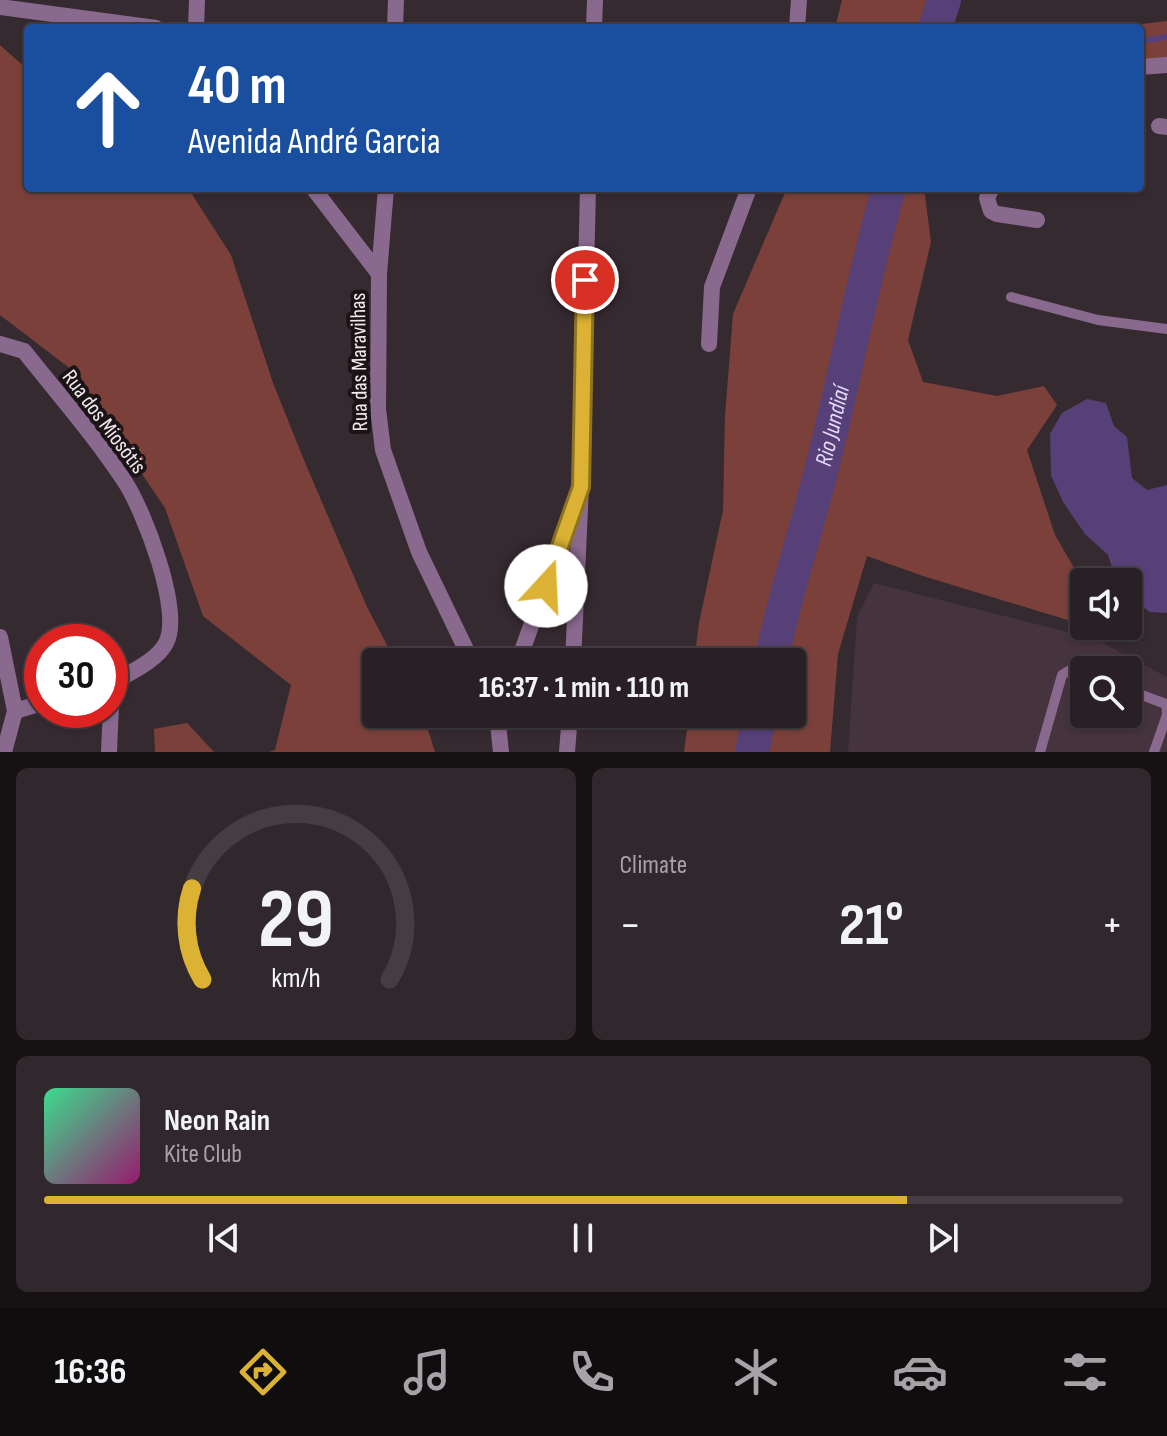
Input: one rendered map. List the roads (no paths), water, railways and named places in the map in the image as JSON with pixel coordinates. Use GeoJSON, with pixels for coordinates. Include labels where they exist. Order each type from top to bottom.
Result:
{"type":"FeatureCollection","features":[{"type":"Feature","properties":{"kind":"street"},"geometry":{"type":"LineString","coordinates":[[196,24],[197,0]]}},
{"type":"Feature","properties":{"kind":"street"},"geometry":{"type":"LineString","coordinates":[[395,24],[396,0]]}},
{"type":"Feature","properties":{"kind":"street"},"geometry":{"type":"LineString","coordinates":[[594,24],[595,0]]}},
{"type":"Feature","properties":{"kind":"street"},"geometry":{"type":"LineString","coordinates":[[797,24],[799,0]]}},
{"type":"Feature","properties":{"kind":"street"},"geometry":{"type":"LineString","coordinates":[[0,7],[126,24]]}},
{"type":"Feature","properties":{"kind":"street"},"geometry":{"type":"LineString","coordinates":[[1144,67],[1167,65]]}},
{"type":"Feature","properties":{"kind":"street"},"geometry":{"type":"LineString","coordinates":[[316,192],[379,274]]}},
{"type":"Feature","properties":{"kind":"street","name":"Rua das Maravilhas"},"geometry":{"type":"LineString","coordinates":[[386,192],[379,274],[378,409],[383,450],[419,552],[465,648]]}},
{"type":"Feature","properties":{"kind":"street"},"geometry":{"type":"LineString","coordinates":[[574,648],[588,192]]}},
{"type":"Feature","properties":{"kind":"street"},"geometry":{"type":"LineString","coordinates":[[709,344],[712,287],[747,192]]}},
{"type":"Feature","properties":{"kind":"street"},"geometry":{"type":"LineString","coordinates":[[990,192],[987,198],[991,211],[1037,220]]}},
{"type":"Feature","properties":{"kind":"street","name":"Rua dos Miosótis"},"geometry":{"type":"LineString","coordinates":[[0,344],[24,351],[81,422],[127,484],[152,543],[170,599],[172,629],[165,647],[128,674]]}},
{"type":"Feature","properties":{"kind":"street"},"geometry":{"type":"LineString","coordinates":[[523,648],[581,487]]}},
{"type":"Feature","properties":{"kind":"street"},"geometry":{"type":"LineString","coordinates":[[0,637],[15,711],[4,752]]}},
{"type":"Feature","properties":{"kind":"street"},"geometry":{"type":"LineString","coordinates":[[15,711],[24,708]]}},
{"type":"Feature","properties":{"kind":"street","name":"Rua dos Miosótis"},"geometry":{"type":"LineString","coordinates":[[109,752],[110,728]]}},
{"type":"Feature","properties":{"kind":"street"},"geometry":{"type":"LineString","coordinates":[[499,728],[501,752]]}},
{"type":"Feature","properties":{"kind":"street"},"geometry":{"type":"LineString","coordinates":[[567,752],[569,728]]}},
{"type":"Feature","properties":{"kind":"lane"},"geometry":{"type":"LineString","coordinates":[[1011,297],[1098,320],[1167,329]]}},
{"type":"Feature","properties":{"kind":"lane"},"geometry":{"type":"LineString","coordinates":[[1040,752],[1062,675],[1070,670]]}},
{"type":"Feature","properties":{"kind":"lane"},"geometry":{"type":"LineString","coordinates":[[1142,695],[1166,704],[1167,713],[1154,752]]}},
{"type":"Feature","properties":{"kind":"waterway","name":"Rio Jundiaí"},"geometry":{"type":"LineString","coordinates":[[936,24],[944,0]]}},
{"type":"Feature","properties":{"kind":"waterway"},"geometry":{"type":"LineString","coordinates":[[1144,40],[1167,37]]}},
{"type":"Feature","properties":{"kind":"waterway","name":"Rio Jundiaí"},"geometry":{"type":"LineString","coordinates":[[774,648],[822,467],[888,192]]}},
{"type":"Feature","properties":{"kind":"waterway","name":"Rio Jundiaí"},"geometry":{"type":"LineString","coordinates":[[752,752],[757,728]]}}]}
